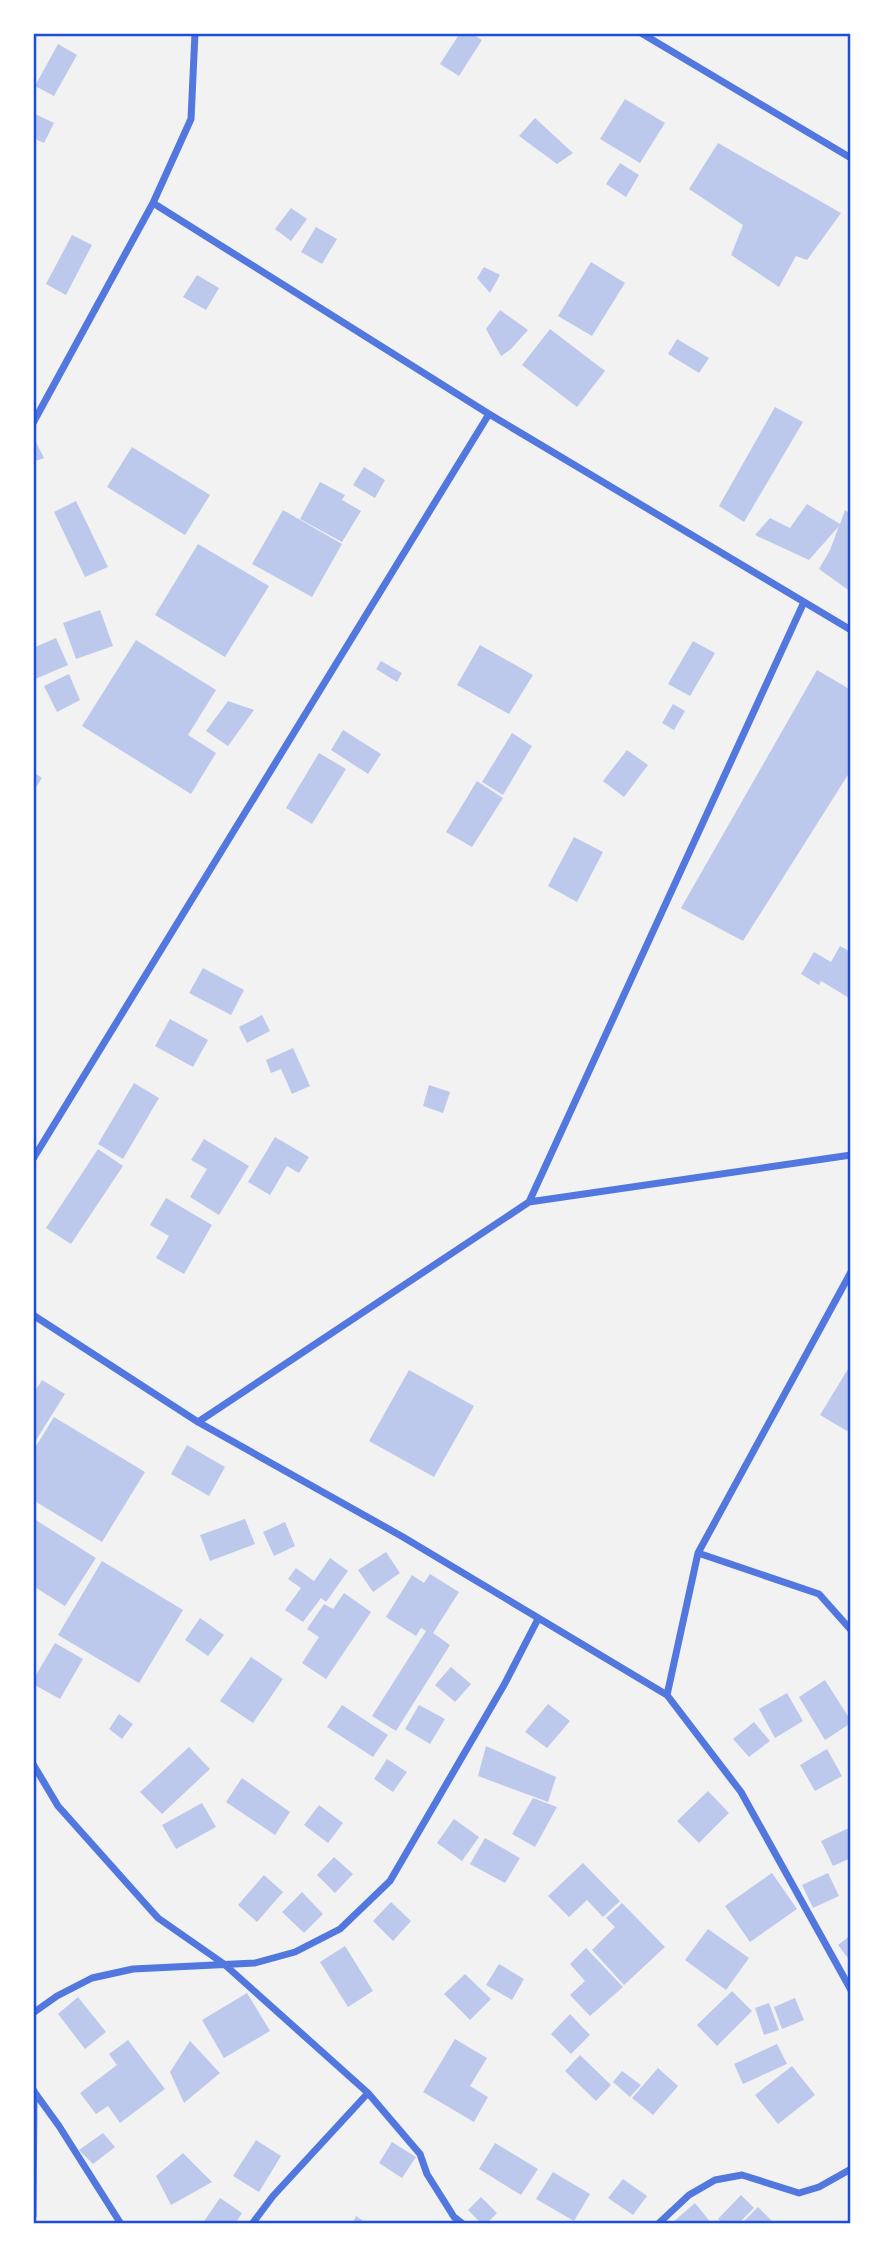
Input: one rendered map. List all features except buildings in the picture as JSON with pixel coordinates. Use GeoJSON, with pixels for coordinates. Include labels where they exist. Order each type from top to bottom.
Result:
{"type":"FeatureCollection","features":[{"type":"Feature","properties":{"kind":"street"},"geometry":{"type":"LineString","coordinates":[[33,423],[153,204],[191,119],[195,33]]}},
{"type":"Feature","properties":{"kind":"street"},"geometry":{"type":"LineString","coordinates":[[641,33],[851,158]]}},
{"type":"Feature","properties":{"kind":"street"},"geometry":{"type":"LineString","coordinates":[[153,204],[489,414],[851,630]]}},
{"type":"Feature","properties":{"kind":"street"},"geometry":{"type":"LineString","coordinates":[[33,1158],[489,414]]}},
{"type":"Feature","properties":{"kind":"street"},"geometry":{"type":"LineString","coordinates":[[529,1202],[804,602]]}},
{"type":"Feature","properties":{"kind":"street"},"geometry":{"type":"LineString","coordinates":[[198,1422],[529,1202],[851,1155]]}},
{"type":"Feature","properties":{"kind":"street"},"geometry":{"type":"LineString","coordinates":[[667,1695],[698,1552],[851,1272]]}},
{"type":"Feature","properties":{"kind":"street"},"geometry":{"type":"LineString","coordinates":[[33,1315],[198,1422],[403,1537],[667,1695],[741,1792],[851,1990]]}},
{"type":"Feature","properties":{"kind":"street"},"geometry":{"type":"LineString","coordinates":[[698,1552],[819,1594],[851,1630]]}},
{"type":"Feature","properties":{"kind":"street"},"geometry":{"type":"LineString","coordinates":[[33,2013],[57,1996],[92,1978],[133,1969],[255,1963],[295,1952],[340,1929],[390,1881],[504,1685],[538,1619]]}},
{"type":"Feature","properties":{"kind":"street"},"geometry":{"type":"LineString","coordinates":[[33,1764],[58,1806],[158,1918],[224,1964],[368,2093],[420,2154],[427,2174],[454,2217],[463,2224]]}},
{"type":"Feature","properties":{"kind":"street"},"geometry":{"type":"LineString","coordinates":[[33,2091],[33,2216]]}},
{"type":"Feature","properties":{"kind":"street"},"geometry":{"type":"LineString","coordinates":[[33,2091],[59,2126],[121,2224]]}},
{"type":"Feature","properties":{"kind":"street"},"geometry":{"type":"LineString","coordinates":[[252,2224],[273,2196],[368,2093]]}},
{"type":"Feature","properties":{"kind":"street"},"geometry":{"type":"LineString","coordinates":[[658,2224],[689,2195],[715,2180],[742,2175],[799,2193],[819,2187],[851,2169]]}}]}
